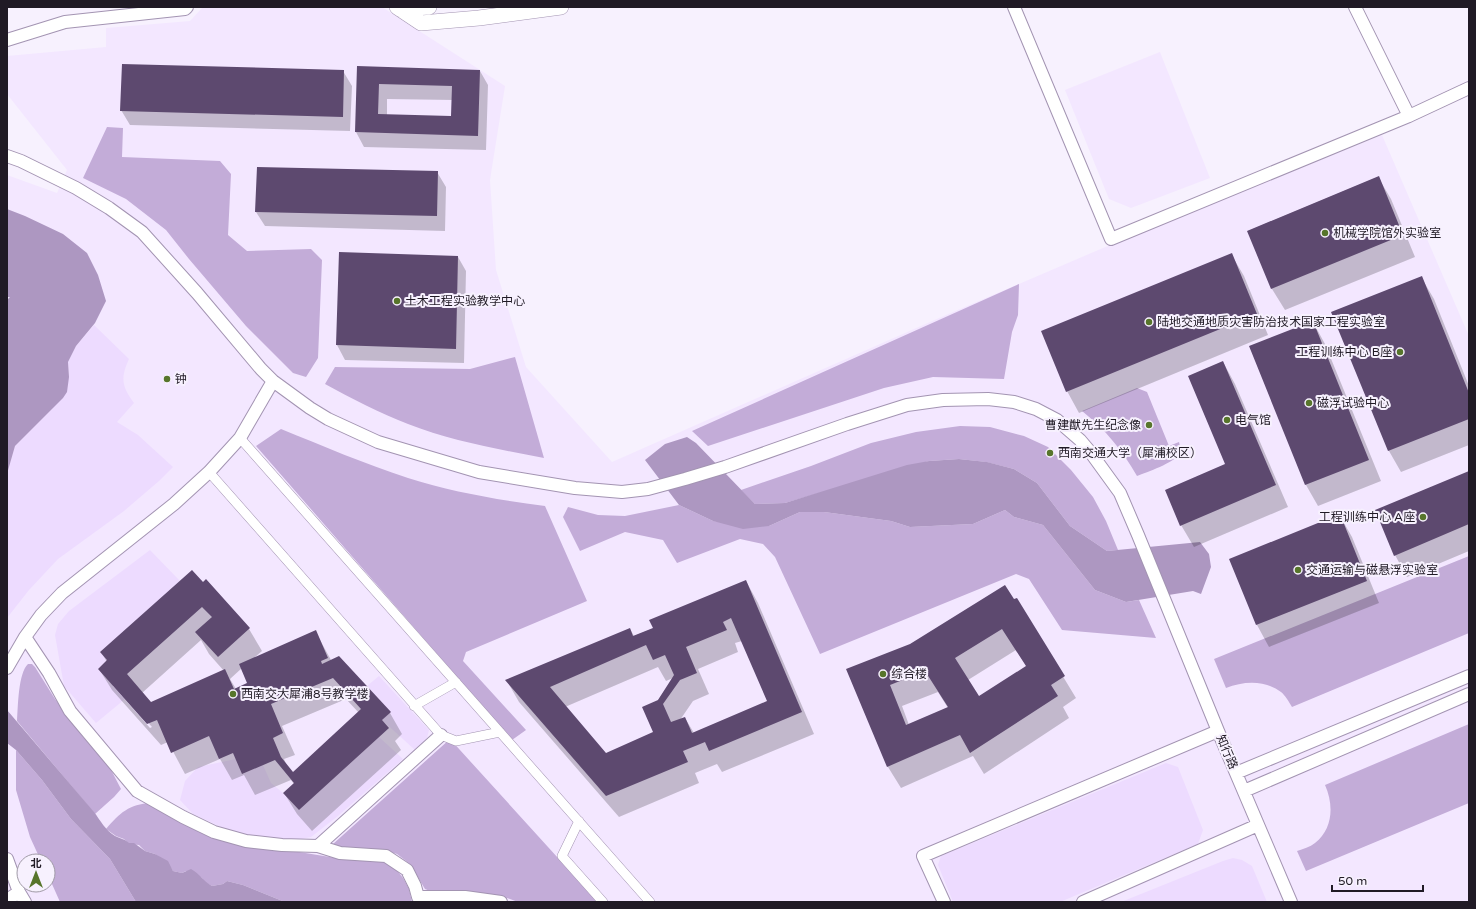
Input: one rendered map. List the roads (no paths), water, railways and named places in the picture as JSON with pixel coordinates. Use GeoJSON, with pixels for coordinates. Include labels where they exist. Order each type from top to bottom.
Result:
{"type":"FeatureCollection","features":[{"type":"Feature","properties":{"kind":"street"},"geometry":{"type":"LineString","coordinates":[[7,40],[65,22],[185,9],[187,7]]}},
{"type":"Feature","properties":{"kind":"street"},"geometry":{"type":"LineString","coordinates":[[398,8],[429,7]]}},
{"type":"Feature","properties":{"kind":"street"},"geometry":{"type":"LineString","coordinates":[[398,8],[421,23],[479,18],[561,7]]}},
{"type":"Feature","properties":{"kind":"street"},"geometry":{"type":"LineString","coordinates":[[1014,7],[1111,238],[1409,116],[1469,88]]}},
{"type":"Feature","properties":{"kind":"street"},"geometry":{"type":"LineString","coordinates":[[1355,7],[1409,116]]}},
{"type":"Feature","properties":{"kind":"street","name":"知行路"},"geometry":{"type":"LineString","coordinates":[[7,156],[21,161],[76,188],[109,208],[142,232],[197,293],[245,352],[273,382],[310,408],[328,419],[378,442],[479,472],[543,484],[597,491],[622,492],[648,489],[725,467],[847,424],[907,405],[943,400],[988,399],[1014,402],[1036,409],[1057,420],[1091,452],[1120,493],[1218,731],[1291,902]]}},
{"type":"Feature","properties":{"kind":"street"},"geometry":{"type":"LineString","coordinates":[[7,668],[24,637],[41,615],[62,593],[174,504],[209,472],[240,438],[273,382]]}},
{"type":"Feature","properties":{"kind":"street"},"geometry":{"type":"LineString","coordinates":[[240,438],[650,902]]}},
{"type":"Feature","properties":{"kind":"street"},"geometry":{"type":"LineString","coordinates":[[209,472],[441,735],[456,741],[500,732]]}},
{"type":"Feature","properties":{"kind":"street"},"geometry":{"type":"LineString","coordinates":[[24,637],[49,673],[70,711],[138,791],[183,817],[214,832],[246,841],[282,845],[318,846],[340,853],[386,856],[407,870],[415,886],[418,897],[466,897],[501,902]]}},
{"type":"Feature","properties":{"kind":"street"},"geometry":{"type":"LineString","coordinates":[[1236,773],[1469,676]]}},
{"type":"Feature","properties":{"kind":"street"},"geometry":{"type":"LineString","coordinates":[[414,706],[456,682]]}},
{"type":"Feature","properties":{"kind":"street"},"geometry":{"type":"LineString","coordinates":[[1244,791],[1469,694]]}},
{"type":"Feature","properties":{"kind":"street"},"geometry":{"type":"LineString","coordinates":[[944,902],[923,856],[1218,731]]}},
{"type":"Feature","properties":{"kind":"street"},"geometry":{"type":"LineString","coordinates":[[318,846],[441,735]]}},
{"type":"Feature","properties":{"kind":"street"},"geometry":{"type":"LineString","coordinates":[[579,822],[562,856],[603,902]]}},
{"type":"Feature","properties":{"kind":"street"},"geometry":{"type":"LineString","coordinates":[[1083,902],[1258,825]]}},
{"type":"Feature","properties":{"kind":"street"},"geometry":{"type":"LineString","coordinates":[[7,859],[22,897],[7,900]]}},
{"type":"Feature","properties":{"kind":"place","name":"机械学院馆外实验室"},"geometry":{"type":"Point","coordinates":[1325,233]}},
{"type":"Feature","properties":{"kind":"place","name":"土木工程实验教学中心"},"geometry":{"type":"Point","coordinates":[397,301]}},
{"type":"Feature","properties":{"kind":"place","name":"陆地交通地质灾害防治技术国家工程实验室"},"geometry":{"type":"Point","coordinates":[1149,322]}},
{"type":"Feature","properties":{"kind":"place","name":"工程训练中心 B座"},"geometry":{"type":"Point","coordinates":[1400,352]}},
{"type":"Feature","properties":{"kind":"place","name":"钟"},"geometry":{"type":"Point","coordinates":[167,379]}},
{"type":"Feature","properties":{"kind":"place","name":"磁浮试验中心"},"geometry":{"type":"Point","coordinates":[1309,403]}},
{"type":"Feature","properties":{"kind":"place","name":"电气馆"},"geometry":{"type":"Point","coordinates":[1227,420]}},
{"type":"Feature","properties":{"kind":"place","name":"曹建猷先生纪念像"},"geometry":{"type":"Point","coordinates":[1149,425]}},
{"type":"Feature","properties":{"kind":"place","name":"西南交通大学（犀浦校区）"},"geometry":{"type":"Point","coordinates":[1050,453]}},
{"type":"Feature","properties":{"kind":"place","name":"工程训练中心 A座"},"geometry":{"type":"Point","coordinates":[1423,517]}},
{"type":"Feature","properties":{"kind":"place","name":"交通运输与磁悬浮实验室"},"geometry":{"type":"Point","coordinates":[1298,570]}},
{"type":"Feature","properties":{"kind":"place","name":"综合楼"},"geometry":{"type":"Point","coordinates":[883,674]}},
{"type":"Feature","properties":{"kind":"place","name":"西南交大犀浦8号教学楼"},"geometry":{"type":"Point","coordinates":[233,694]}}]}
